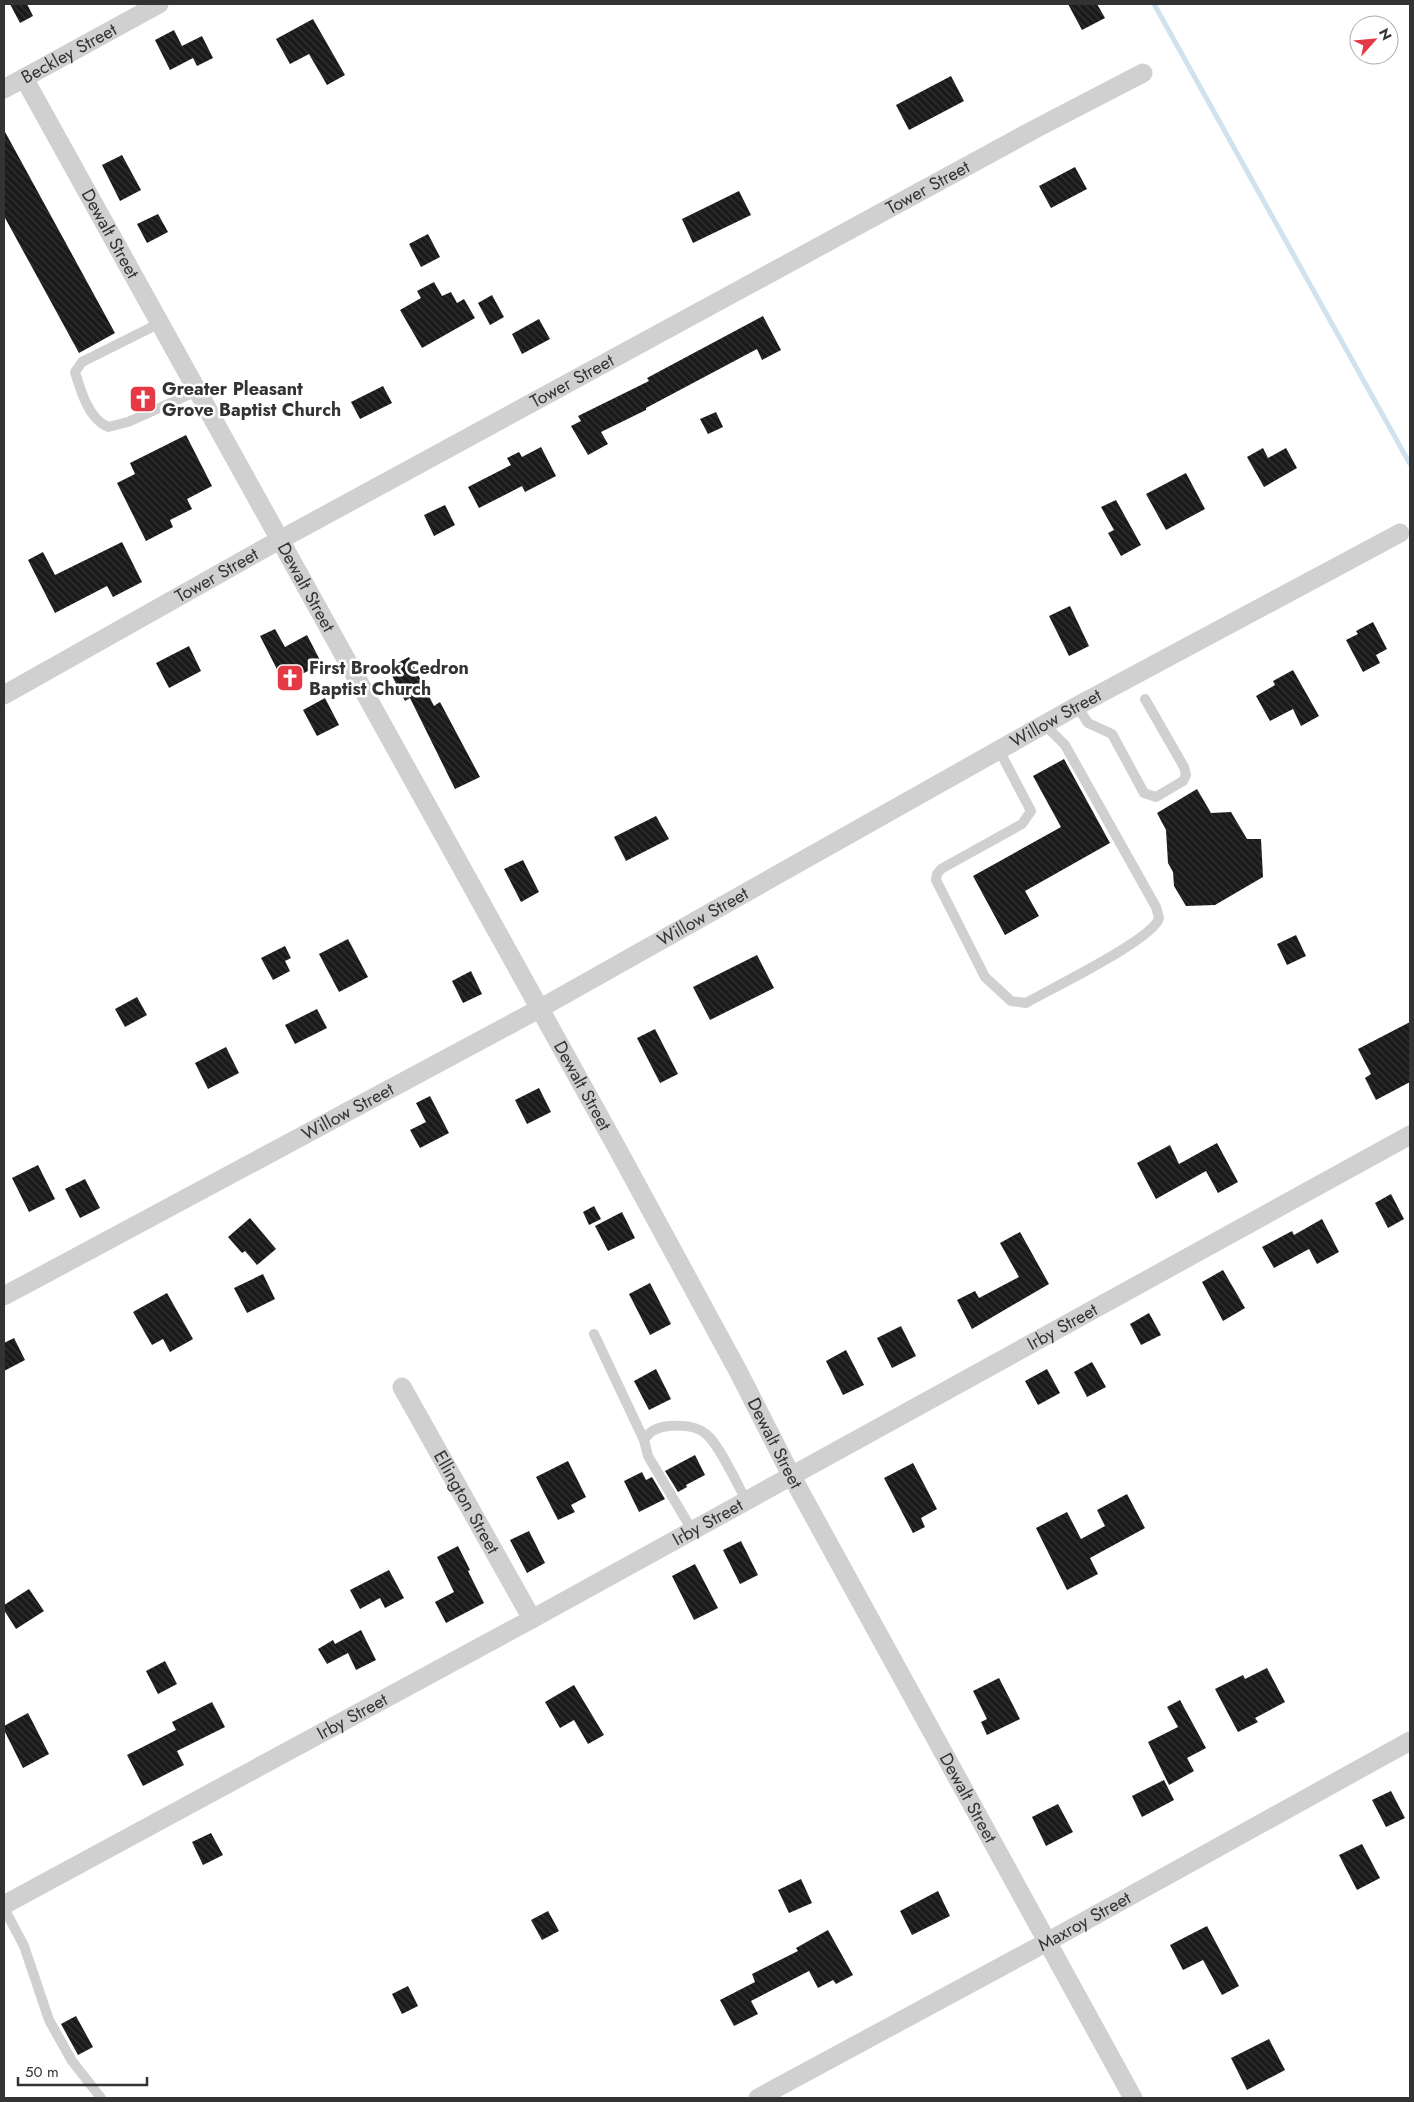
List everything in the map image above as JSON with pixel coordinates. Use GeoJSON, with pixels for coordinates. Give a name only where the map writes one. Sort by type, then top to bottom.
{"type":"FeatureCollection","features":[{"type":"Feature","properties":{"kind":"street","name":"Beckley Street"},"geometry":{"type":"LineString","coordinates":[[4,89],[159,4]]}},
{"type":"Feature","properties":{"kind":"street","name":"Tower Street"},"geometry":{"type":"LineString","coordinates":[[4,694],[280,540],[1143,72]]}},
{"type":"Feature","properties":{"kind":"street","name":"Dewalt Street"},"geometry":{"type":"LineString","coordinates":[[24,78],[729,1354],[792,1475],[1133,2098]]}},
{"type":"Feature","properties":{"kind":"street","name":"Willow Street"},"geometry":{"type":"LineString","coordinates":[[4,1296],[539,1009],[1044,724],[1400,533]]}},
{"type":"Feature","properties":{"kind":"street","name":"Irby Street"},"geometry":{"type":"LineString","coordinates":[[4,1906],[532,1619],[1410,1134]]}},
{"type":"Feature","properties":{"kind":"street","name":"Ellington Street"},"geometry":{"type":"LineString","coordinates":[[402,1387],[532,1619]]}},
{"type":"Feature","properties":{"kind":"street","name":"Maxroy Street"},"geometry":{"type":"LineString","coordinates":[[758,2098],[1047,1942],[1410,1741]]}},
{"type":"Feature","properties":{"kind":"lane"},"geometry":{"type":"LineString","coordinates":[[160,323],[82,362],[75,372],[81,393],[99,423],[108,428],[128,422],[197,390]]}},
{"type":"Feature","properties":{"kind":"lane"},"geometry":{"type":"LineString","coordinates":[[1077,706],[1088,723],[1112,734],[1144,793],[1156,797],[1183,781],[1186,775],[1184,767],[1145,699]]}},
{"type":"Feature","properties":{"kind":"lane"},"geometry":{"type":"LineString","coordinates":[[999,750],[1031,811],[1022,824],[941,868],[936,880],[985,977],[1010,1001],[1026,1003],[1123,948],[1155,927],[1159,918],[1152,899],[1065,745],[1044,724]]}},
{"type":"Feature","properties":{"kind":"lane"},"geometry":{"type":"LineString","coordinates":[[594,1334],[644,1440],[648,1456],[692,1530]]}},
{"type":"Feature","properties":{"kind":"lane"},"geometry":{"type":"LineString","coordinates":[[644,1440],[647,1435],[665,1426],[691,1427],[706,1434],[714,1444],[746,1500]]}},
{"type":"Feature","properties":{"kind":"lane"},"geometry":{"type":"LineString","coordinates":[[4,1906],[24,1946],[49,2020],[72,2061],[101,2098]]}},
{"type":"Feature","properties":{"kind":"building"},"geometry":{"type":"Polygon","coordinates":[[[10,4],[27,4],[33,16],[20,23],[10,4]]]}},
{"type":"Feature","properties":{"kind":"building"},"geometry":{"type":"Polygon","coordinates":[[[1068,4],[1097,4],[1105,18],[1082,30],[1068,4]]]}},
{"type":"Feature","properties":{"kind":"building"},"geometry":{"type":"Polygon","coordinates":[[[313,19],[345,75],[327,85],[309,54],[290,64],[276,39],[313,19]]]}},
{"type":"Feature","properties":{"kind":"building"},"geometry":{"type":"Polygon","coordinates":[[[174,30],[182,46],[202,36],[213,58],[197,66],[193,58],[170,70],[155,40],[174,30]]]}},
{"type":"Feature","properties":{"kind":"building"},"geometry":{"type":"Polygon","coordinates":[[[951,76],[964,101],[909,130],[896,105],[951,76]]]}},
{"type":"Feature","properties":{"kind":"building"},"geometry":{"type":"Polygon","coordinates":[[[4,130],[115,333],[79,353],[4,216],[4,130]]]}},
{"type":"Feature","properties":{"kind":"building"},"geometry":{"type":"Polygon","coordinates":[[[122,155],[141,190],[120,201],[102,165],[122,155]]]}},
{"type":"Feature","properties":{"kind":"building"},"geometry":{"type":"Polygon","coordinates":[[[1075,167],[1087,189],[1051,208],[1039,186],[1075,167]]]}},
{"type":"Feature","properties":{"kind":"building"},"geometry":{"type":"Polygon","coordinates":[[[739,191],[751,215],[693,243],[682,219],[739,191]]]}},
{"type":"Feature","properties":{"kind":"building"},"geometry":{"type":"Polygon","coordinates":[[[158,214],[168,232],[147,243],[137,224],[158,214]]]}},
{"type":"Feature","properties":{"kind":"building"},"geometry":{"type":"Polygon","coordinates":[[[428,234],[440,257],[421,267],[409,244],[428,234]]]}},
{"type":"Feature","properties":{"kind":"building"},"geometry":{"type":"Polygon","coordinates":[[[434,282],[442,296],[451,292],[457,303],[464,299],[475,318],[422,348],[400,310],[421,298],[417,291],[434,282]]]}},
{"type":"Feature","properties":{"kind":"building"},"geometry":{"type":"Polygon","coordinates":[[[492,295],[504,317],[490,325],[478,303],[492,295]]]}},
{"type":"Feature","properties":{"kind":"building"},"geometry":{"type":"Polygon","coordinates":[[[763,316],[781,350],[762,360],[757,349],[646,408],[646,410],[601,432],[608,444],[588,455],[571,426],[581,421],[578,416],[649,381],[647,378],[763,316]]]}},
{"type":"Feature","properties":{"kind":"building"},"geometry":{"type":"Polygon","coordinates":[[[539,319],[550,339],[522,354],[512,334],[539,319]]]}},
{"type":"Feature","properties":{"kind":"building"},"geometry":{"type":"Polygon","coordinates":[[[383,386],[392,403],[360,419],[351,402],[383,386]]]}},
{"type":"Feature","properties":{"kind":"building"},"geometry":{"type":"Polygon","coordinates":[[[716,412],[723,427],[708,434],[700,419],[716,412]]]}},
{"type":"Feature","properties":{"kind":"building"},"geometry":{"type":"Polygon","coordinates":[[[186,435],[212,486],[187,499],[192,509],[170,520],[173,527],[146,541],[117,483],[135,474],[130,463],[186,435]]]}},
{"type":"Feature","properties":{"kind":"building"},"geometry":{"type":"Polygon","coordinates":[[[541,447],[556,476],[525,492],[522,486],[479,508],[468,487],[511,465],[507,458],[519,452],[522,457],[541,447]]]}},
{"type":"Feature","properties":{"kind":"building"},"geometry":{"type":"Polygon","coordinates":[[[1263,448],[1268,458],[1286,448],[1297,468],[1264,487],[1247,457],[1263,448]]]}},
{"type":"Feature","properties":{"kind":"building"},"geometry":{"type":"Polygon","coordinates":[[[1186,473],[1205,509],[1166,530],[1146,494],[1186,473]]]}},
{"type":"Feature","properties":{"kind":"building"},"geometry":{"type":"Polygon","coordinates":[[[1116,500],[1141,545],[1121,556],[1108,533],[1114,530],[1101,507],[1116,500]]]}},
{"type":"Feature","properties":{"kind":"building"},"geometry":{"type":"Polygon","coordinates":[[[445,505],[455,525],[434,536],[424,515],[445,505]]]}},
{"type":"Feature","properties":{"kind":"building"},"geometry":{"type":"Polygon","coordinates":[[[122,542],[142,582],[113,597],[107,586],[55,613],[28,560],[43,552],[55,575],[122,542]]]}},
{"type":"Feature","properties":{"kind":"building"},"geometry":{"type":"Polygon","coordinates":[[[1070,606],[1089,646],[1069,656],[1049,616],[1070,606]]]}},
{"type":"Feature","properties":{"kind":"building"},"geometry":{"type":"Polygon","coordinates":[[[1373,622],[1387,649],[1376,655],[1380,663],[1363,672],[1346,640],[1358,634],[1356,631],[1373,622]]]}},
{"type":"Feature","properties":{"kind":"building"},"geometry":{"type":"Polygon","coordinates":[[[275,629],[285,647],[307,635],[322,664],[284,683],[260,636],[275,629]]]}},
{"type":"Feature","properties":{"kind":"building"},"geometry":{"type":"Polygon","coordinates":[[[189,646],[201,671],[169,688],[156,663],[189,646]]]}},
{"type":"Feature","properties":{"kind":"building"},"geometry":{"type":"Polygon","coordinates":[[[409,657],[434,706],[440,702],[480,777],[455,789],[410,698],[405,701],[388,668],[409,657]]]}},
{"type":"Feature","properties":{"kind":"building"},"geometry":{"type":"Polygon","coordinates":[[[1293,670],[1319,716],[1301,726],[1293,709],[1270,721],[1256,696],[1275,685],[1273,681],[1293,670]]]}},
{"type":"Feature","properties":{"kind":"building"},"geometry":{"type":"Polygon","coordinates":[[[325,698],[339,725],[317,736],[303,710],[325,698]]]}},
{"type":"Feature","properties":{"kind":"building"},"geometry":{"type":"Polygon","coordinates":[[[1064,759],[1110,843],[1025,891],[1039,916],[1005,935],[973,876],[1061,827],[1033,776],[1064,759]]]}},
{"type":"Feature","properties":{"kind":"building"},"geometry":{"type":"Polygon","coordinates":[[[1197,789],[1211,813],[1231,812],[1247,839],[1261,839],[1263,877],[1215,905],[1186,906],[1174,886],[1173,872],[1168,863],[1166,830],[1157,813],[1197,789]]]}},
{"type":"Feature","properties":{"kind":"building"},"geometry":{"type":"Polygon","coordinates":[[[656,816],[669,839],[626,861],[614,837],[656,816]]]}},
{"type":"Feature","properties":{"kind":"building"},"geometry":{"type":"Polygon","coordinates":[[[523,860],[539,892],[521,902],[504,869],[523,860]]]}},
{"type":"Feature","properties":{"kind":"building"},"geometry":{"type":"Polygon","coordinates":[[[1296,935],[1306,956],[1287,965],[1277,944],[1296,935]]]}},
{"type":"Feature","properties":{"kind":"building"},"geometry":{"type":"Polygon","coordinates":[[[348,939],[368,977],[339,992],[319,954],[348,939]]]}},
{"type":"Feature","properties":{"kind":"building"},"geometry":{"type":"Polygon","coordinates":[[[285,946],[291,958],[285,961],[290,971],[273,980],[261,958],[285,946]]]}},
{"type":"Feature","properties":{"kind":"building"},"geometry":{"type":"Polygon","coordinates":[[[757,955],[774,988],[710,1020],[693,987],[757,955]]]}},
{"type":"Feature","properties":{"kind":"building"},"geometry":{"type":"Polygon","coordinates":[[[471,971],[482,994],[463,1003],[452,981],[471,971]]]}},
{"type":"Feature","properties":{"kind":"building"},"geometry":{"type":"Polygon","coordinates":[[[137,997],[147,1015],[125,1027],[115,1009],[137,997]]]}},
{"type":"Feature","properties":{"kind":"building"},"geometry":{"type":"Polygon","coordinates":[[[317,1009],[327,1028],[295,1044],[285,1025],[317,1009]]]}},
{"type":"Feature","properties":{"kind":"building"},"geometry":{"type":"Polygon","coordinates":[[[1410,1022],[1410,1082],[1376,1100],[1365,1078],[1371,1074],[1358,1049],[1410,1022]]]}},
{"type":"Feature","properties":{"kind":"building"},"geometry":{"type":"Polygon","coordinates":[[[655,1029],[678,1074],[660,1083],[637,1038],[655,1029]]]}},
{"type":"Feature","properties":{"kind":"building"},"geometry":{"type":"Polygon","coordinates":[[[226,1047],[239,1073],[208,1089],[195,1063],[226,1047]]]}},
{"type":"Feature","properties":{"kind":"building"},"geometry":{"type":"Polygon","coordinates":[[[539,1088],[551,1112],[527,1124],[515,1100],[539,1088]]]}},
{"type":"Feature","properties":{"kind":"building"},"geometry":{"type":"Polygon","coordinates":[[[430,1096],[449,1133],[420,1148],[410,1130],[426,1122],[416,1103],[430,1096]]]}},
{"type":"Feature","properties":{"kind":"building"},"geometry":{"type":"Polygon","coordinates":[[[1217,1143],[1238,1182],[1218,1193],[1206,1171],[1156,1199],[1137,1163],[1170,1145],[1179,1164],[1217,1143]]]}},
{"type":"Feature","properties":{"kind":"building"},"geometry":{"type":"Polygon","coordinates":[[[38,1165],[55,1199],[29,1212],[12,1178],[38,1165]]]}},
{"type":"Feature","properties":{"kind":"building"},"geometry":{"type":"Polygon","coordinates":[[[85,1179],[100,1208],[80,1218],[65,1189],[85,1179]]]}},
{"type":"Feature","properties":{"kind":"building"},"geometry":{"type":"Polygon","coordinates":[[[1391,1194],[1404,1219],[1388,1228],[1375,1203],[1391,1194]]]}},
{"type":"Feature","properties":{"kind":"building"},"geometry":{"type":"Polygon","coordinates":[[[594,1206],[601,1219],[589,1225],[583,1212],[594,1206]]]}},
{"type":"Feature","properties":{"kind":"building"},"geometry":{"type":"Polygon","coordinates":[[[622,1212],[635,1238],[608,1251],[595,1226],[622,1212]]]}},
{"type":"Feature","properties":{"kind":"building"},"geometry":{"type":"Polygon","coordinates":[[[250,1218],[276,1249],[257,1265],[245,1251],[242,1253],[228,1237],[250,1218]]]}},
{"type":"Feature","properties":{"kind":"building"},"geometry":{"type":"Polygon","coordinates":[[[1322,1219],[1339,1252],[1317,1264],[1309,1249],[1274,1268],[1262,1247],[1292,1231],[1294,1235],[1322,1219]]]}},
{"type":"Feature","properties":{"kind":"building"},"geometry":{"type":"Polygon","coordinates":[[[1020,1232],[1049,1284],[972,1329],[957,1300],[975,1291],[979,1298],[1019,1277],[1000,1243],[1020,1232]]]}},
{"type":"Feature","properties":{"kind":"building"},"geometry":{"type":"Polygon","coordinates":[[[1223,1270],[1245,1308],[1223,1321],[1202,1282],[1223,1270]]]}},
{"type":"Feature","properties":{"kind":"building"},"geometry":{"type":"Polygon","coordinates":[[[263,1274],[275,1299],[247,1313],[234,1288],[263,1274]]]}},
{"type":"Feature","properties":{"kind":"building"},"geometry":{"type":"Polygon","coordinates":[[[650,1283],[671,1324],[650,1335],[629,1294],[650,1283]]]}},
{"type":"Feature","properties":{"kind":"building"},"geometry":{"type":"Polygon","coordinates":[[[167,1293],[193,1339],[170,1352],[163,1339],[152,1345],[133,1312],[167,1293]]]}},
{"type":"Feature","properties":{"kind":"building"},"geometry":{"type":"Polygon","coordinates":[[[1149,1313],[1161,1335],[1141,1345],[1130,1324],[1149,1313]]]}},
{"type":"Feature","properties":{"kind":"building"},"geometry":{"type":"Polygon","coordinates":[[[901,1326],[916,1356],[892,1368],[877,1338],[901,1326]]]}},
{"type":"Feature","properties":{"kind":"building"},"geometry":{"type":"Polygon","coordinates":[[[14,1338],[25,1360],[4,1371],[4,1343],[14,1338]]]}},
{"type":"Feature","properties":{"kind":"building"},"geometry":{"type":"Polygon","coordinates":[[[846,1350],[864,1385],[843,1395],[826,1361],[846,1350]]]}},
{"type":"Feature","properties":{"kind":"building"},"geometry":{"type":"Polygon","coordinates":[[[1092,1362],[1106,1387],[1087,1397],[1074,1372],[1092,1362]]]}},
{"type":"Feature","properties":{"kind":"building"},"geometry":{"type":"Polygon","coordinates":[[[656,1369],[671,1399],[649,1410],[634,1381],[656,1369]]]}},
{"type":"Feature","properties":{"kind":"building"},"geometry":{"type":"Polygon","coordinates":[[[1047,1369],[1060,1393],[1038,1405],[1025,1381],[1047,1369]]]}},
{"type":"Feature","properties":{"kind":"building"},"geometry":{"type":"Polygon","coordinates":[[[695,1455],[705,1475],[686,1485],[687,1487],[678,1492],[665,1471],[695,1455]]]}},
{"type":"Feature","properties":{"kind":"building"},"geometry":{"type":"Polygon","coordinates":[[[568,1461],[586,1497],[571,1505],[575,1512],[558,1520],[536,1477],[568,1461]]]}},
{"type":"Feature","properties":{"kind":"building"},"geometry":{"type":"Polygon","coordinates":[[[913,1463],[937,1509],[921,1518],[925,1527],[913,1533],[884,1478],[913,1463]]]}},
{"type":"Feature","properties":{"kind":"building"},"geometry":{"type":"Polygon","coordinates":[[[642,1472],[646,1480],[652,1477],[665,1499],[639,1512],[624,1481],[642,1472]]]}},
{"type":"Feature","properties":{"kind":"building"},"geometry":{"type":"Polygon","coordinates":[[[1127,1494],[1145,1528],[1090,1558],[1098,1574],[1067,1590],[1036,1528],[1067,1512],[1081,1539],[1105,1526],[1097,1510],[1127,1494]]]}},
{"type":"Feature","properties":{"kind":"building"},"geometry":{"type":"Polygon","coordinates":[[[529,1531],[545,1563],[527,1573],[510,1540],[529,1531]]]}},
{"type":"Feature","properties":{"kind":"building"},"geometry":{"type":"Polygon","coordinates":[[[741,1541],[758,1575],[740,1584],[723,1550],[741,1541]]]}},
{"type":"Feature","properties":{"kind":"building"},"geometry":{"type":"Polygon","coordinates":[[[458,1546],[484,1603],[446,1623],[435,1602],[454,1592],[437,1557],[458,1546]]]}},
{"type":"Feature","properties":{"kind":"building"},"geometry":{"type":"Polygon","coordinates":[[[695,1564],[718,1608],[694,1620],[672,1576],[695,1564]]]}},
{"type":"Feature","properties":{"kind":"building"},"geometry":{"type":"Polygon","coordinates":[[[389,1570],[404,1598],[385,1608],[380,1598],[360,1609],[350,1590],[389,1570]]]}},
{"type":"Feature","properties":{"kind":"building"},"geometry":{"type":"Polygon","coordinates":[[[29,1589],[44,1611],[16,1629],[4,1610],[4,1605],[29,1589]]]}},
{"type":"Feature","properties":{"kind":"building"},"geometry":{"type":"Polygon","coordinates":[[[361,1630],[376,1660],[356,1670],[348,1653],[327,1664],[318,1649],[333,1640],[335,1644],[361,1630]]]}},
{"type":"Feature","properties":{"kind":"building"},"geometry":{"type":"Polygon","coordinates":[[[165,1661],[177,1684],[158,1694],[146,1671],[165,1661]]]}},
{"type":"Feature","properties":{"kind":"building"},"geometry":{"type":"Polygon","coordinates":[[[1267,1668],[1285,1702],[1255,1718],[1258,1722],[1238,1732],[1215,1689],[1243,1675],[1245,1679],[1267,1668]]]}},
{"type":"Feature","properties":{"kind":"building"},"geometry":{"type":"Polygon","coordinates":[[[999,1678],[1020,1719],[987,1735],[981,1722],[987,1719],[973,1691],[999,1678]]]}},
{"type":"Feature","properties":{"kind":"building"},"geometry":{"type":"Polygon","coordinates":[[[574,1685],[604,1735],[588,1744],[574,1720],[560,1728],[545,1702],[574,1685]]]}},
{"type":"Feature","properties":{"kind":"building"},"geometry":{"type":"Polygon","coordinates":[[[1180,1700],[1206,1748],[1187,1758],[1194,1771],[1169,1785],[1148,1742],[1178,1727],[1167,1707],[1180,1700]]]}},
{"type":"Feature","properties":{"kind":"building"},"geometry":{"type":"Polygon","coordinates":[[[212,1702],[225,1727],[177,1751],[184,1765],[143,1786],[127,1755],[176,1730],[172,1722],[212,1702]]]}},
{"type":"Feature","properties":{"kind":"building"},"geometry":{"type":"Polygon","coordinates":[[[28,1713],[49,1754],[23,1768],[4,1730],[4,1726],[28,1713]]]}},
{"type":"Feature","properties":{"kind":"building"},"geometry":{"type":"Polygon","coordinates":[[[1164,1780],[1174,1800],[1142,1817],[1132,1796],[1164,1780]]]}},
{"type":"Feature","properties":{"kind":"building"},"geometry":{"type":"Polygon","coordinates":[[[1391,1791],[1405,1818],[1386,1827],[1372,1800],[1391,1791]]]}},
{"type":"Feature","properties":{"kind":"building"},"geometry":{"type":"Polygon","coordinates":[[[1058,1804],[1073,1832],[1046,1846],[1032,1817],[1058,1804]]]}},
{"type":"Feature","properties":{"kind":"building"},"geometry":{"type":"Polygon","coordinates":[[[211,1833],[223,1855],[203,1865],[192,1842],[211,1833]]]}},
{"type":"Feature","properties":{"kind":"building"},"geometry":{"type":"Polygon","coordinates":[[[1362,1844],[1380,1878],[1357,1890],[1339,1855],[1362,1844]]]}},
{"type":"Feature","properties":{"kind":"building"},"geometry":{"type":"Polygon","coordinates":[[[801,1879],[812,1903],[789,1913],[778,1890],[801,1879]]]}},
{"type":"Feature","properties":{"kind":"building"},"geometry":{"type":"Polygon","coordinates":[[[938,1891],[950,1916],[912,1935],[900,1911],[938,1891]]]}},
{"type":"Feature","properties":{"kind":"building"},"geometry":{"type":"Polygon","coordinates":[[[548,1911],[559,1931],[542,1940],[531,1920],[548,1911]]]}},
{"type":"Feature","properties":{"kind":"building"},"geometry":{"type":"Polygon","coordinates":[[[1207,1926],[1239,1986],[1222,1995],[1203,1960],[1183,1970],[1170,1945],[1207,1926]]]}},
{"type":"Feature","properties":{"kind":"building"},"geometry":{"type":"Polygon","coordinates":[[[828,1930],[853,1975],[836,1984],[833,1980],[818,1988],[809,1971],[751,2001],[758,2014],[734,2026],[720,2000],[755,1982],[752,1974],[798,1951],[796,1948],[828,1930]]]}},
{"type":"Feature","properties":{"kind":"building"},"geometry":{"type":"Polygon","coordinates":[[[408,1986],[418,2006],[402,2014],[392,1994],[408,1986]]]}},
{"type":"Feature","properties":{"kind":"building"},"geometry":{"type":"Polygon","coordinates":[[[76,2016],[93,2047],[78,2055],[61,2024],[76,2016]]]}},
{"type":"Feature","properties":{"kind":"building"},"geometry":{"type":"Polygon","coordinates":[[[1269,2039],[1285,2070],[1247,2090],[1231,2058],[1269,2039]]]}},
{"type":"Feature","properties":{"kind":"waterway"},"geometry":{"type":"LineString","coordinates":[[1154,4],[1410,464]]}},
{"type":"Feature","properties":{"kind":"place","name":"Greater Pleasant Grove Baptist Church"},"geometry":{"type":"Point","coordinates":[143,399]}},
{"type":"Feature","properties":{"kind":"place","name":"First Brook Cedron Baptist Church"},"geometry":{"type":"Point","coordinates":[290,678]}}]}
